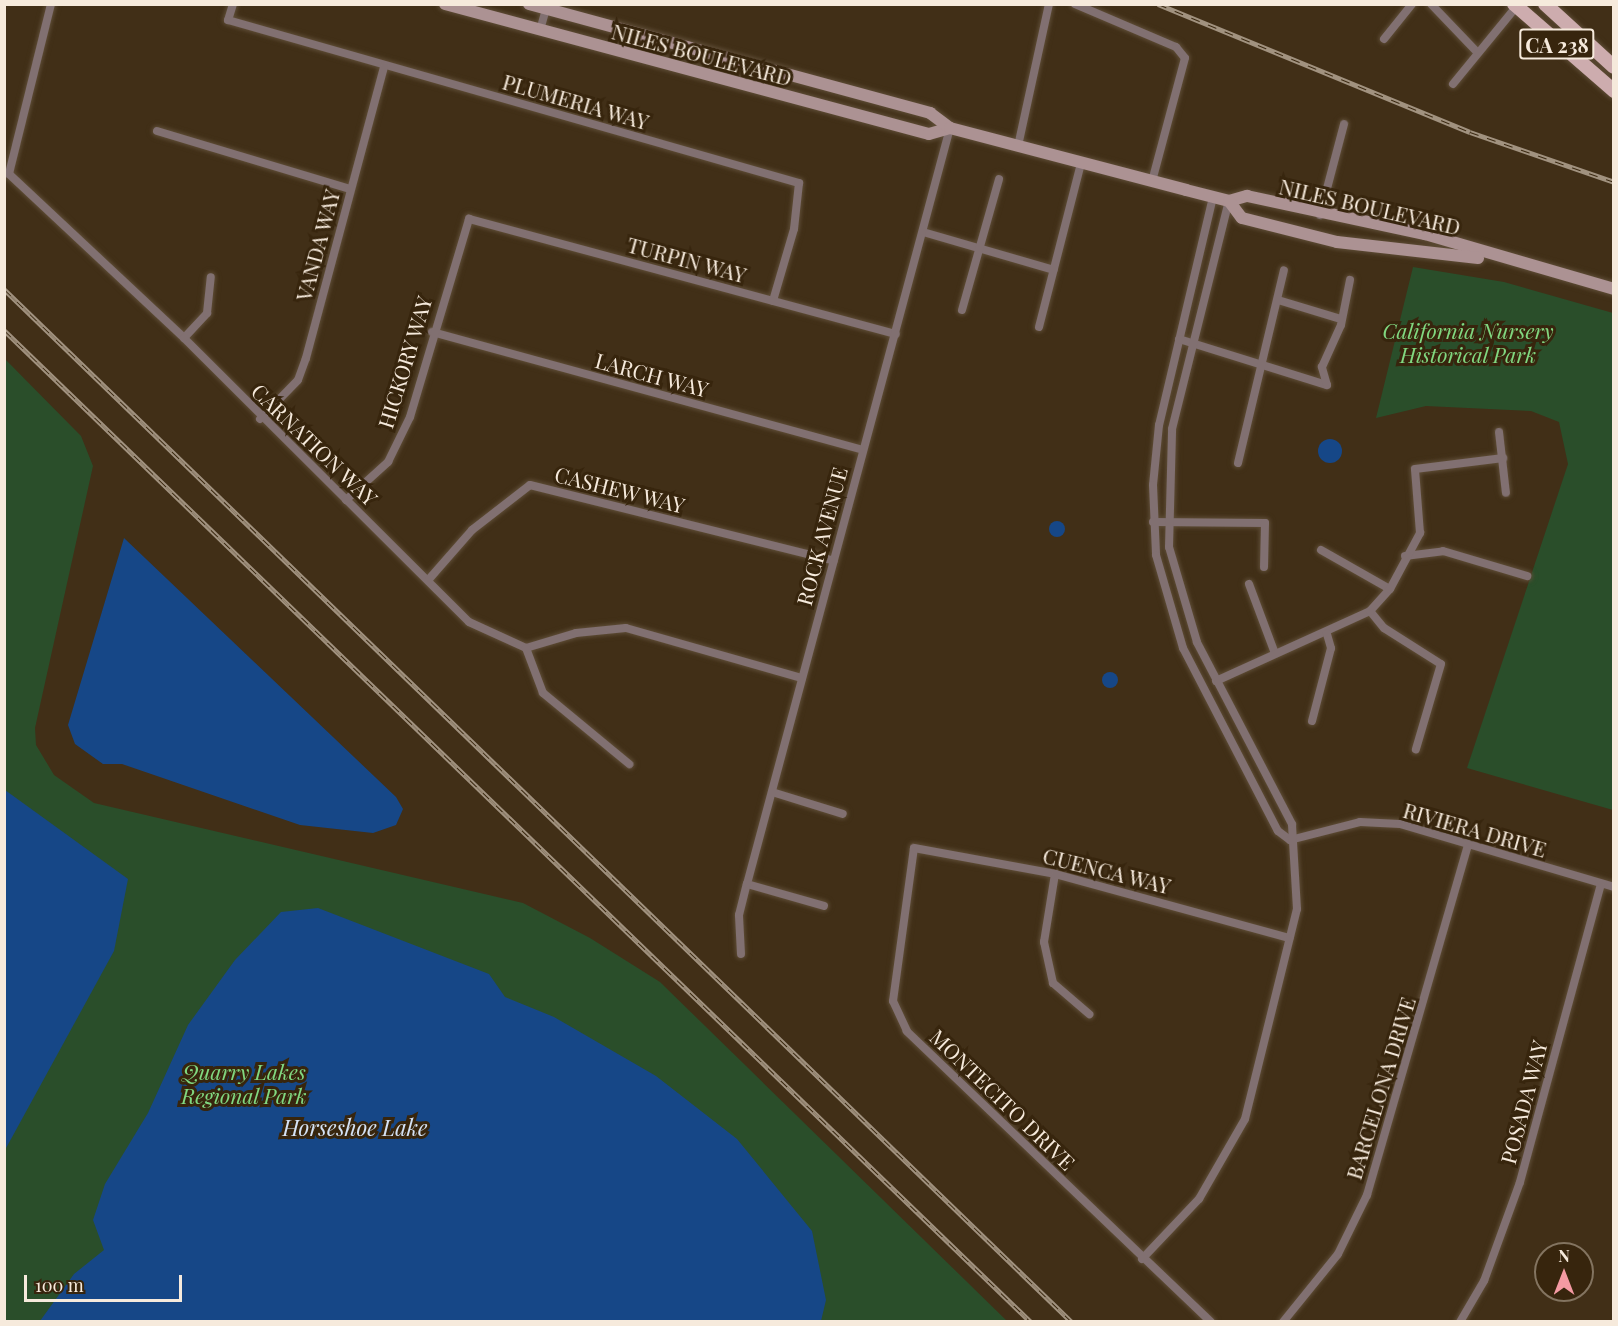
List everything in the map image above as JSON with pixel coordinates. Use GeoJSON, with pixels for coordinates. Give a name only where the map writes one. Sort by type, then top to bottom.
{"type":"FeatureCollection","features":[{"type":"Feature","properties":{"kind":"main road","name":"NILES BOULEVARD"},"geometry":{"type":"LineString","coordinates":[[445,4],[929,134],[950,128]]}},
{"type":"Feature","properties":{"kind":"main road","name":"NILES BOULEVARD"},"geometry":{"type":"LineString","coordinates":[[529,4],[547,7],[930,113],[950,128],[1081,163],[1229,201],[1247,196],[1320,215],[1425,234],[1503,261],[1614,289]]}},
{"type":"Feature","properties":{"kind":"main road","name":"CA 238"},"geometry":{"type":"LineString","coordinates":[[1545,4],[1614,67]]}},
{"type":"Feature","properties":{"kind":"main road","name":"CA 238"},"geometry":{"type":"LineString","coordinates":[[1515,6],[1614,91]]}},
{"type":"Feature","properties":{"kind":"main road","name":"NILES BOULEVARD"},"geometry":{"type":"LineString","coordinates":[[1229,201],[1242,218],[1336,242],[1503,261]]}},
{"type":"Feature","properties":{"kind":"street","name":"CARNATION WAY"},"geometry":{"type":"LineString","coordinates":[[51,4],[9,174],[184,338],[260,419],[430,579],[469,622],[526,648]]}},
{"type":"Feature","properties":{"kind":"street","name":"PLUMERIA WAY"},"geometry":{"type":"LineString","coordinates":[[233,4],[228,20],[799,183],[794,229],[773,301]]}},
{"type":"Feature","properties":{"kind":"street"},"geometry":{"type":"LineString","coordinates":[[1018,146],[1049,4]]}},
{"type":"Feature","properties":{"kind":"street"},"geometry":{"type":"LineString","coordinates":[[1075,4],[1176,46],[1185,58],[1152,181]]}},
{"type":"Feature","properties":{"kind":"street"},"geometry":{"type":"LineString","coordinates":[[1384,39],[1412,4]]}},
{"type":"Feature","properties":{"kind":"street"},"geometry":{"type":"LineString","coordinates":[[1431,4],[1476,51]]}},
{"type":"Feature","properties":{"kind":"street"},"geometry":{"type":"LineString","coordinates":[[1453,84],[1476,51],[1515,6]]}},
{"type":"Feature","properties":{"kind":"street"},"geometry":{"type":"LineString","coordinates":[[540,30],[547,7]]}},
{"type":"Feature","properties":{"kind":"street","name":"VANDA WAY"},"geometry":{"type":"LineString","coordinates":[[260,419],[298,380],[306,358],[384,66]]}},
{"type":"Feature","properties":{"kind":"street"},"geometry":{"type":"LineString","coordinates":[[1320,215],[1344,124]]}},
{"type":"Feature","properties":{"kind":"street","name":"ROCK AVENUE"},"geometry":{"type":"LineString","coordinates":[[741,954],[739,915],[950,128]]}},
{"type":"Feature","properties":{"kind":"street"},"geometry":{"type":"LineString","coordinates":[[157,131],[350,189]]}},
{"type":"Feature","properties":{"kind":"street"},"geometry":{"type":"LineString","coordinates":[[1039,327],[1081,163]]}},
{"type":"Feature","properties":{"kind":"street"},"geometry":{"type":"LineString","coordinates":[[962,310],[999,179]]}},
{"type":"Feature","properties":{"kind":"street"},"geometry":{"type":"LineString","coordinates":[[1213,197],[1159,425],[1153,522],[1160,576],[1183,648],[1278,831],[1290,840]]}},
{"type":"Feature","properties":{"kind":"street"},"geometry":{"type":"LineString","coordinates":[[1142,1259],[1199,1199],[1245,1119],[1289,938],[1299,887],[1290,840],[1292,824],[1216,681],[1181,598],[1167,522],[1168,452],[1229,201]]}},
{"type":"Feature","properties":{"kind":"street","name":"TURPIN WAY"},"geometry":{"type":"LineString","coordinates":[[469,219],[896,334]]}},
{"type":"Feature","properties":{"kind":"street","name":"HICKORY WAY"},"geometry":{"type":"LineString","coordinates":[[346,500],[388,462],[410,417],[432,332],[469,219]]}},
{"type":"Feature","properties":{"kind":"street"},"geometry":{"type":"LineString","coordinates":[[923,232],[1054,270]]}},
{"type":"Feature","properties":{"kind":"street"},"geometry":{"type":"LineString","coordinates":[[1238,463],[1284,270]]}},
{"type":"Feature","properties":{"kind":"street"},"geometry":{"type":"LineString","coordinates":[[184,338],[207,312],[212,277]]}},
{"type":"Feature","properties":{"kind":"street"},"geometry":{"type":"LineString","coordinates":[[1179,339],[1263,362],[1327,385],[1322,367],[1341,319],[1350,280]]}},
{"type":"Feature","properties":{"kind":"street"},"geometry":{"type":"LineString","coordinates":[[1278,300],[1341,319]]}},
{"type":"Feature","properties":{"kind":"street","name":"LARCH WAY"},"geometry":{"type":"LineString","coordinates":[[432,332],[862,450]]}},
{"type":"Feature","properties":{"kind":"street"},"geometry":{"type":"LineString","coordinates":[[1499,432],[1506,493]]}},
{"type":"Feature","properties":{"kind":"street"},"geometry":{"type":"LineString","coordinates":[[1216,681],[1274,651],[1327,634],[1370,611],[1390,589],[1405,556],[1420,533],[1415,469],[1503,458]]}},
{"type":"Feature","properties":{"kind":"street","name":"CASHEW WAY"},"geometry":{"type":"LineString","coordinates":[[430,579],[472,530],[530,485],[834,561]]}},
{"type":"Feature","properties":{"kind":"street"},"geometry":{"type":"LineString","coordinates":[[1153,522],[1265,522],[1264,567]]}},
{"type":"Feature","properties":{"kind":"street"},"geometry":{"type":"LineString","coordinates":[[1322,550],[1390,589]]}},
{"type":"Feature","properties":{"kind":"street"},"geometry":{"type":"LineString","coordinates":[[1405,556],[1443,551],[1527,576]]}},
{"type":"Feature","properties":{"kind":"street"},"geometry":{"type":"LineString","coordinates":[[1249,584],[1274,651]]}},
{"type":"Feature","properties":{"kind":"street"},"geometry":{"type":"LineString","coordinates":[[1370,611],[1384,628],[1441,664],[1416,749]]}},
{"type":"Feature","properties":{"kind":"street"},"geometry":{"type":"LineString","coordinates":[[629,764],[543,693],[526,648],[576,633],[626,628],[802,678]]}},
{"type":"Feature","properties":{"kind":"street"},"geometry":{"type":"LineString","coordinates":[[1312,721],[1331,648],[1327,634]]}},
{"type":"Feature","properties":{"kind":"street"},"geometry":{"type":"LineString","coordinates":[[772,792],[843,814]]}},
{"type":"Feature","properties":{"kind":"street","name":"RIVIERA DRIVE"},"geometry":{"type":"LineString","coordinates":[[1290,840],[1360,822],[1400,824],[1614,887]]}},
{"type":"Feature","properties":{"kind":"street","name":"BARCELONA DRIVE"},"geometry":{"type":"LineString","coordinates":[[1283,1322],[1338,1254],[1367,1195],[1468,844]]}},
{"type":"Feature","properties":{"kind":"street","name":"CUENCA WAY"},"geometry":{"type":"LineString","coordinates":[[914,848],[1055,874],[1289,938]]}},
{"type":"Feature","properties":{"kind":"street","name":"MONTECITO DRIVE"},"geometry":{"type":"LineString","coordinates":[[914,848],[893,1001],[907,1031],[1142,1259],[1211,1322]]}},
{"type":"Feature","properties":{"kind":"street"},"geometry":{"type":"LineString","coordinates":[[1055,874],[1044,942],[1053,983],[1089,1014]]}},
{"type":"Feature","properties":{"kind":"street"},"geometry":{"type":"LineString","coordinates":[[747,884],[824,906]]}},
{"type":"Feature","properties":{"kind":"street","name":"POSADA WAY"},"geometry":{"type":"LineString","coordinates":[[1460,1322],[1484,1281],[1520,1182],[1601,884]]}},
{"type":"Feature","properties":{"kind":"green space","name":"California Nursery Historical Park"},"geometry":{"type":"Polygon","coordinates":[[[1413,267],[1504,282],[1613,313],[1613,810],[1467,768],[1568,464],[1559,422],[1531,411],[1426,406],[1376,418],[1413,267]]]}},
{"type":"Feature","properties":{"kind":"green space","name":"Quarry Lakes Regional Park"},"geometry":{"type":"Polygon","coordinates":[[[4,358],[81,436],[93,466],[35,728],[36,745],[54,775],[94,803],[523,903],[590,938],[660,982],[1007,1321],[5,1321],[4,358]]]}},
{"type":"Feature","properties":{"kind":"water"},"geometry":{"type":"Polygon","coordinates":[[[1330,439],[1339,442],[1342,451],[1339,460],[1330,463],[1321,460],[1318,451],[1321,442],[1330,439]]]}},
{"type":"Feature","properties":{"kind":"water"},"geometry":{"type":"Polygon","coordinates":[[[1057,521],[1063,523],[1065,529],[1063,535],[1057,537],[1051,535],[1049,529],[1051,523],[1057,521]]]}},
{"type":"Feature","properties":{"kind":"water"},"geometry":{"type":"Polygon","coordinates":[[[124,538],[396,797],[403,809],[396,825],[373,833],[300,825],[122,764],[103,764],[75,744],[68,725],[124,538]]]}},
{"type":"Feature","properties":{"kind":"water"},"geometry":{"type":"Polygon","coordinates":[[[1110,672],[1116,674],[1118,680],[1116,686],[1110,688],[1104,686],[1102,680],[1104,674],[1110,672]]]}},
{"type":"Feature","properties":{"kind":"water"},"geometry":{"type":"Polygon","coordinates":[[[5,790],[128,879],[114,951],[5,1150],[5,790]]]}},
{"type":"Feature","properties":{"kind":"water","name":"Horseshoe Lake"},"geometry":{"type":"Polygon","coordinates":[[[318,908],[489,974],[505,997],[554,1017],[656,1076],[737,1139],[812,1231],[826,1300],[821,1321],[40,1321],[74,1274],[104,1250],[93,1220],[105,1184],[148,1113],[188,1025],[235,960],[281,912],[318,908]]]}},
{"type":"Feature","properties":{"kind":"railway"},"geometry":{"type":"LineString","coordinates":[[1158,4],[1470,132],[1614,182]]}},
{"type":"Feature","properties":{"kind":"railway"},"geometry":{"type":"LineString","coordinates":[[4,289],[1072,1322]]}},
{"type":"Feature","properties":{"kind":"railway"},"geometry":{"type":"LineString","coordinates":[[4,330],[1031,1322]]}}]}
